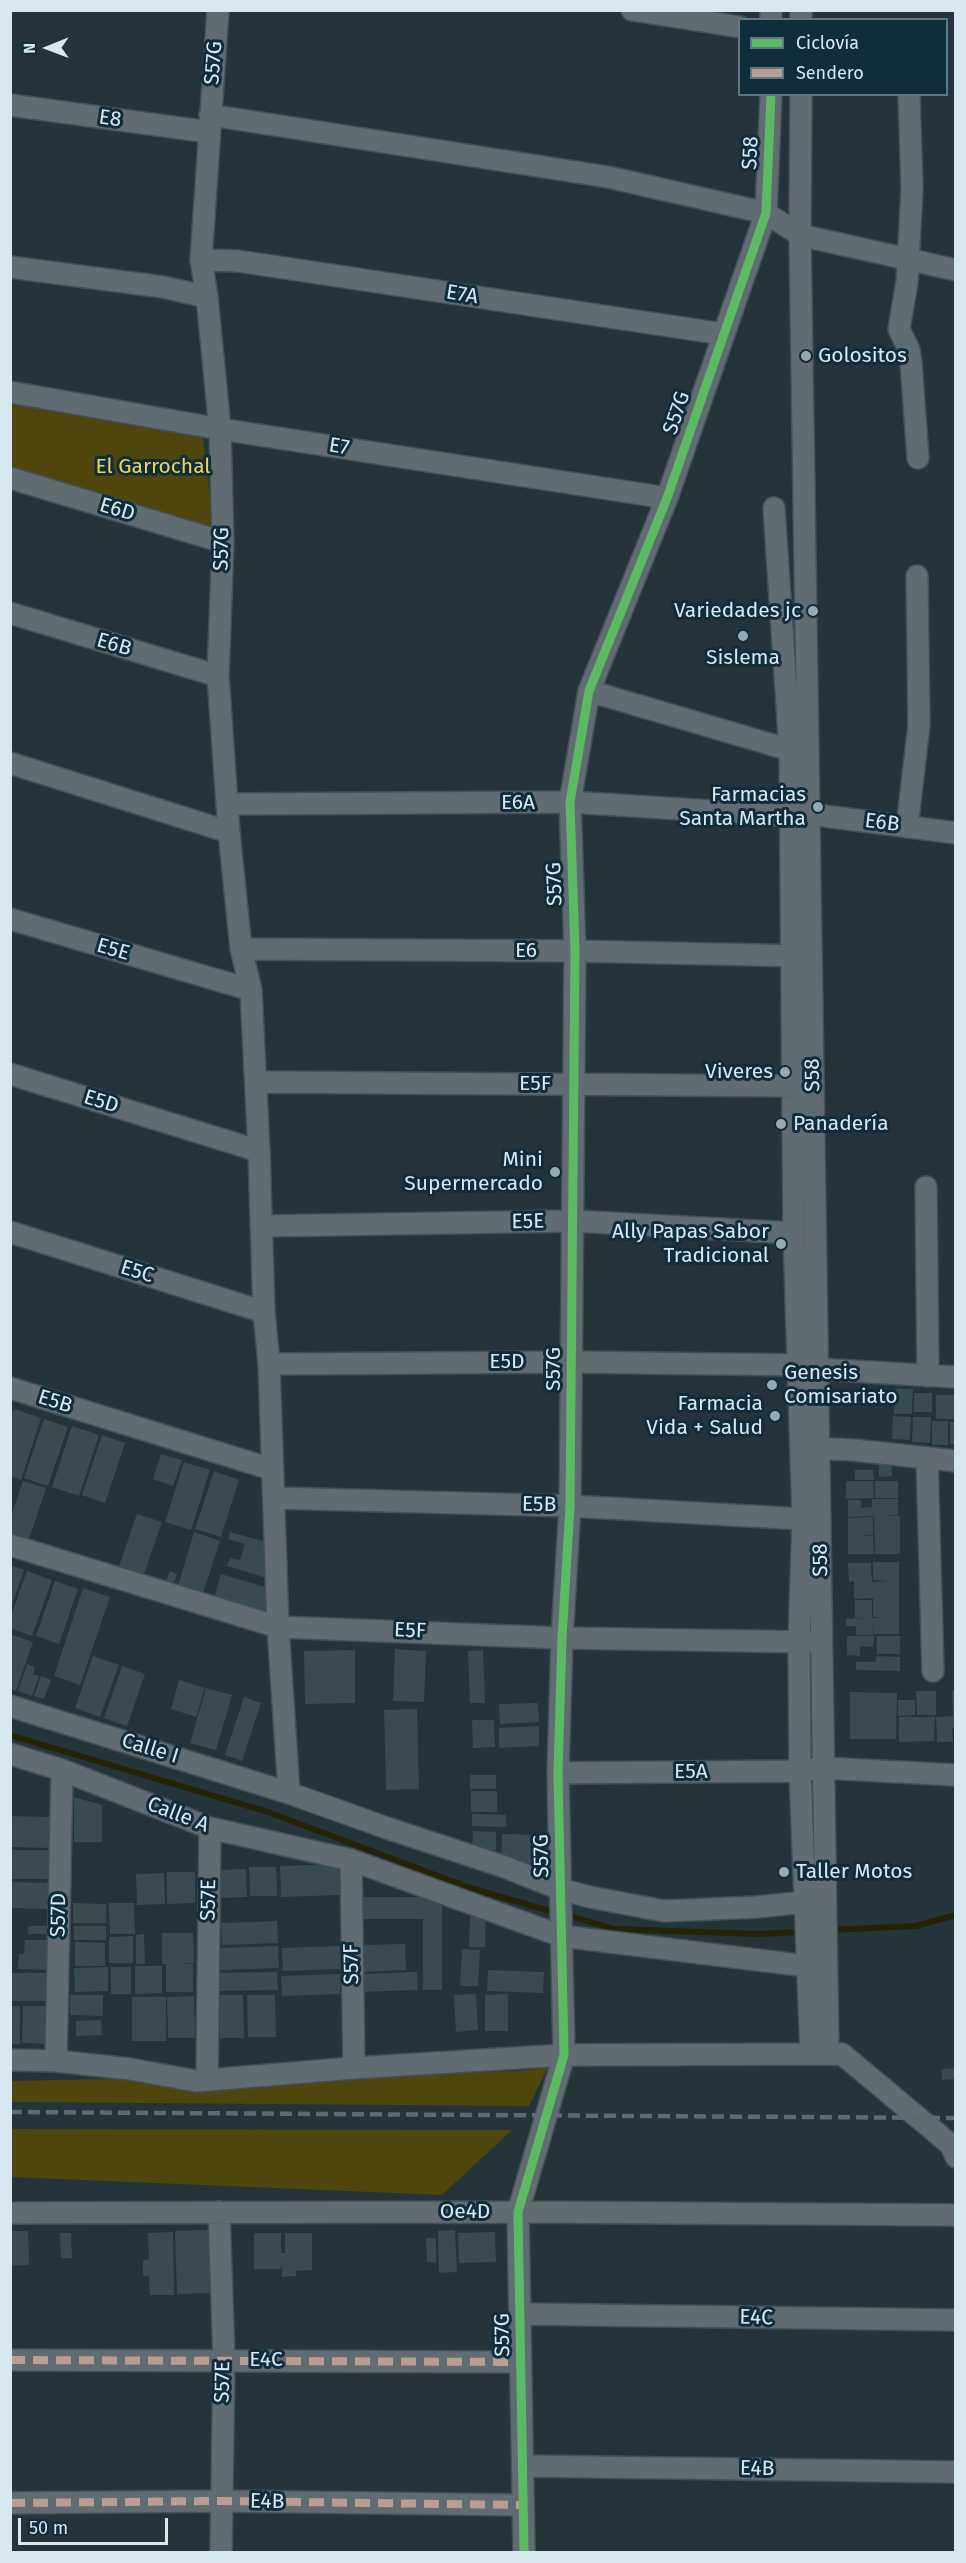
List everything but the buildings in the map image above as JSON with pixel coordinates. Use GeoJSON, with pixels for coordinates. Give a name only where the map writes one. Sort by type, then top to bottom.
{"type":"FeatureCollection","features":[{"type":"Feature","properties":{"kind":"street","name":"S57G"},"geometry":{"type":"LineString","coordinates":[[218,10],[201,260],[207,297],[220,429],[223,543],[218,676],[229,832],[242,949],[250,990],[256,1083],[264,1312],[269,1364],[275,1498],[278,1627],[289,1793]]}},
{"type":"Feature","properties":{"kind":"street"},"geometry":{"type":"LineString","coordinates":[[632,10],[738,27]]}},
{"type":"Feature","properties":{"kind":"street","name":"S58"},"geometry":{"type":"LineString","coordinates":[[766,213],[771,96]]}},
{"type":"Feature","properties":{"kind":"street","name":"S58"},"geometry":{"type":"LineString","coordinates":[[801,96],[799,751],[809,1448],[822,1641],[824,1768],[820,2054]]}},
{"type":"Feature","properties":{"kind":"street"},"geometry":{"type":"LineString","coordinates":[[909,96],[912,189],[908,261],[899,329],[909,350],[911,362],[918,458]]}},
{"type":"Feature","properties":{"kind":"street","name":"E8"},"geometry":{"type":"LineString","coordinates":[[10,105],[209,124],[598,176],[766,213]]}},
{"type":"Feature","properties":{"kind":"street","name":"S57G"},"geometry":{"type":"LineString","coordinates":[[524,2553],[518,2212],[564,2055],[558,1773],[562,1638],[570,1506],[572,1362],[575,951],[570,802],[589,691],[667,498],[766,213]]}},
{"type":"Feature","properties":{"kind":"street"},"geometry":{"type":"LineString","coordinates":[[766,213],[800,235],[956,270]]}},
{"type":"Feature","properties":{"kind":"street","name":"E7A"},"geometry":{"type":"LineString","coordinates":[[201,260],[238,261],[723,334]]}},
{"type":"Feature","properties":{"kind":"street"},"geometry":{"type":"LineString","coordinates":[[10,267],[163,287],[207,297]]}},
{"type":"Feature","properties":{"kind":"street","name":"E7"},"geometry":{"type":"LineString","coordinates":[[10,392],[220,429],[667,498]]}},
{"type":"Feature","properties":{"kind":"street","name":"E6D"},"geometry":{"type":"LineString","coordinates":[[10,478],[223,543]]}},
{"type":"Feature","properties":{"kind":"street","name":"S58"},"geometry":{"type":"LineString","coordinates":[[774,508],[799,751]]}},
{"type":"Feature","properties":{"kind":"street"},"geometry":{"type":"LineString","coordinates":[[907,827],[919,725],[917,576]]}},
{"type":"Feature","properties":{"kind":"street","name":"E6B"},"geometry":{"type":"LineString","coordinates":[[10,614],[218,676]]}},
{"type":"Feature","properties":{"kind":"street"},"geometry":{"type":"LineString","coordinates":[[589,691],[799,751]]}},
{"type":"Feature","properties":{"kind":"street"},"geometry":{"type":"LineString","coordinates":[[10,763],[229,832]]}},
{"type":"Feature","properties":{"kind":"street","name":"E6A"},"geometry":{"type":"LineString","coordinates":[[228,804],[570,802],[800,815]]}},
{"type":"Feature","properties":{"kind":"street","name":"E6B"},"geometry":{"type":"LineString","coordinates":[[800,815],[956,833]]}},
{"type":"Feature","properties":{"kind":"street","name":"E5E"},"geometry":{"type":"LineString","coordinates":[[10,920],[250,990]]}},
{"type":"Feature","properties":{"kind":"street","name":"E6"},"geometry":{"type":"LineString","coordinates":[[242,949],[575,951],[802,957]]}},
{"type":"Feature","properties":{"kind":"street","name":"E5D"},"geometry":{"type":"LineString","coordinates":[[10,1074],[259,1151]]}},
{"type":"Feature","properties":{"kind":"street","name":"E5F"},"geometry":{"type":"LineString","coordinates":[[256,1083],[804,1086]]}},
{"type":"Feature","properties":{"kind":"street","name":"S58"},"geometry":{"type":"LineString","coordinates":[[804,1086],[794,1233],[807,1367]]}},
{"type":"Feature","properties":{"kind":"street"},"geometry":{"type":"LineString","coordinates":[[926,1187],[928,1376]]}},
{"type":"Feature","properties":{"kind":"street","name":"E5E"},"geometry":{"type":"LineString","coordinates":[[261,1226],[573,1221],[794,1233]]}},
{"type":"Feature","properties":{"kind":"street","name":"E5C"},"geometry":{"type":"LineString","coordinates":[[10,1232],[264,1312]]}},
{"type":"Feature","properties":{"kind":"street","name":"E5D"},"geometry":{"type":"LineString","coordinates":[[269,1364],[572,1362],[807,1367],[956,1377]]}},
{"type":"Feature","properties":{"kind":"street","name":"E5B"},"geometry":{"type":"LineString","coordinates":[[10,1388],[272,1469]]}},
{"type":"Feature","properties":{"kind":"street"},"geometry":{"type":"LineString","coordinates":[[809,1448],[956,1461]]}},
{"type":"Feature","properties":{"kind":"street","name":"S58"},"geometry":{"type":"LineString","coordinates":[[809,1448],[803,1519],[798,1643],[800,1771],[807,1966],[820,2054]]}},
{"type":"Feature","properties":{"kind":"street"},"geometry":{"type":"LineString","coordinates":[[927,1458],[933,1671]]}},
{"type":"Feature","properties":{"kind":"street","name":"E5B"},"geometry":{"type":"LineString","coordinates":[[275,1498],[570,1506],[803,1519]]}},
{"type":"Feature","properties":{"kind":"street","name":"E5F"},"geometry":{"type":"LineString","coordinates":[[10,1545],[278,1627],[562,1638],[798,1643],[822,1641]]}},
{"type":"Feature","properties":{"kind":"street","name":"Calle I"},"geometry":{"type":"LineString","coordinates":[[10,1706],[289,1793],[505,1867],[560,1889],[664,1911],[757,1907],[805,1902]]}},
{"type":"Feature","properties":{"kind":"street","name":"Calle A"},"geometry":{"type":"LineString","coordinates":[[10,1754],[62,1770],[210,1828],[351,1860],[561,1936],[807,1966]]}},
{"type":"Feature","properties":{"kind":"street","name":"E5A"},"geometry":{"type":"LineString","coordinates":[[558,1773],[800,1771],[824,1768],[956,1775]]}},
{"type":"Feature","properties":{"kind":"street","name":"S57D"},"geometry":{"type":"LineString","coordinates":[[56,2061],[62,1770]]}},
{"type":"Feature","properties":{"kind":"street","name":"S57E"},"geometry":{"type":"LineString","coordinates":[[207,2080],[210,1828]]}},
{"type":"Feature","properties":{"kind":"street","name":"S57F"},"geometry":{"type":"LineString","coordinates":[[351,1860],[354,2068]]}},
{"type":"Feature","properties":{"kind":"street"},"geometry":{"type":"LineString","coordinates":[[10,2060],[56,2061],[130,2069],[196,2081],[354,2068],[564,2055],[842,2054],[954,2150]]}},
{"type":"Feature","properties":{"kind":"street","name":"S57E"},"geometry":{"type":"LineString","coordinates":[[219,2212],[224,2360],[222,2553]]}},
{"type":"Feature","properties":{"kind":"street","name":"Oe4D"},"geometry":{"type":"LineString","coordinates":[[10,2214],[518,2212],[956,2215]]}},
{"type":"Feature","properties":{"kind":"street","name":"E4C"},"geometry":{"type":"LineString","coordinates":[[521,2314],[956,2320]]}},
{"type":"Feature","properties":{"kind":"street","name":"E4C"},"geometry":{"type":"LineString","coordinates":[[10,2360],[521,2362]]}},
{"type":"Feature","properties":{"kind":"street","name":"E4B"},"geometry":{"type":"LineString","coordinates":[[524,2466],[956,2472]]}},
{"type":"Feature","properties":{"kind":"street","name":"E4B"},"geometry":{"type":"LineString","coordinates":[[10,2503],[221,2502],[523,2505]]}},
{"type":"Feature","properties":{"kind":"green space","name":"El Garrochal"},"geometry":{"type":"Polygon","coordinates":[[[10,392],[201,421],[215,540],[11,478],[10,392]]]}},
{"type":"Feature","properties":{"kind":"green space"},"geometry":{"type":"Polygon","coordinates":[[[548,2067],[529,2106],[11,2102],[10,2081],[520,2071],[548,2067]]]}},
{"type":"Feature","properties":{"kind":"green space"},"geometry":{"type":"Polygon","coordinates":[[[11,2129],[512,2130],[442,2195],[11,2177],[11,2129]]]}},
{"type":"Feature","properties":{"kind":"waterway"},"geometry":{"type":"LineString","coordinates":[[10,1735],[265,1811],[470,1888],[553,1912]]}},
{"type":"Feature","properties":{"kind":"waterway"},"geometry":{"type":"LineString","coordinates":[[830,1930],[916,1926],[956,1915]]}},
{"type":"Feature","properties":{"kind":"waterway"},"geometry":{"type":"LineString","coordinates":[[571,1916],[614,1929],[758,1934],[804,1932]]}},
{"type":"Feature","properties":{"kind":"railway"},"geometry":{"type":"LineString","coordinates":[[10,2112],[956,2118]]}},
{"type":"Feature","properties":{"kind":"marked path"},"geometry":{"type":"LineString","coordinates":[[10,2360],[521,2362]]}},
{"type":"Feature","properties":{"kind":"marked path"},"geometry":{"type":"LineString","coordinates":[[10,2503],[221,2501],[523,2505]]}},
{"type":"Feature","properties":{"kind":"cycle path"},"geometry":{"type":"LineString","coordinates":[[524,2552],[518,2212],[564,2055],[558,1773],[562,1638],[570,1506],[575,951],[570,802],[589,691],[667,498],[766,213],[771,96]]}},
{"type":"Feature","properties":{"kind":"place","name":"Golositos"},"geometry":{"type":"Point","coordinates":[806,356]}},
{"type":"Feature","properties":{"kind":"place","name":"Variedades jc"},"geometry":{"type":"Point","coordinates":[813,611]}},
{"type":"Feature","properties":{"kind":"place","name":"Sislema"},"geometry":{"type":"Point","coordinates":[743,636]}},
{"type":"Feature","properties":{"kind":"place","name":"Farmacias Santa Martha"},"geometry":{"type":"Point","coordinates":[818,807]}},
{"type":"Feature","properties":{"kind":"place","name":"Viveres"},"geometry":{"type":"Point","coordinates":[785,1072]}},
{"type":"Feature","properties":{"kind":"place","name":"Panadería"},"geometry":{"type":"Point","coordinates":[781,1124]}},
{"type":"Feature","properties":{"kind":"place","name":"Mini Supermercado"},"geometry":{"type":"Point","coordinates":[555,1172]}},
{"type":"Feature","properties":{"kind":"place","name":"Ally Papas Sabor Tradicional"},"geometry":{"type":"Point","coordinates":[781,1244]}},
{"type":"Feature","properties":{"kind":"place","name":"Genesis Comisariato"},"geometry":{"type":"Point","coordinates":[772,1385]}},
{"type":"Feature","properties":{"kind":"place","name":"Farmacia Vida + Salud"},"geometry":{"type":"Point","coordinates":[775,1416]}},
{"type":"Feature","properties":{"kind":"place","name":"Taller Motos"},"geometry":{"type":"Point","coordinates":[784,1872]}}]}
